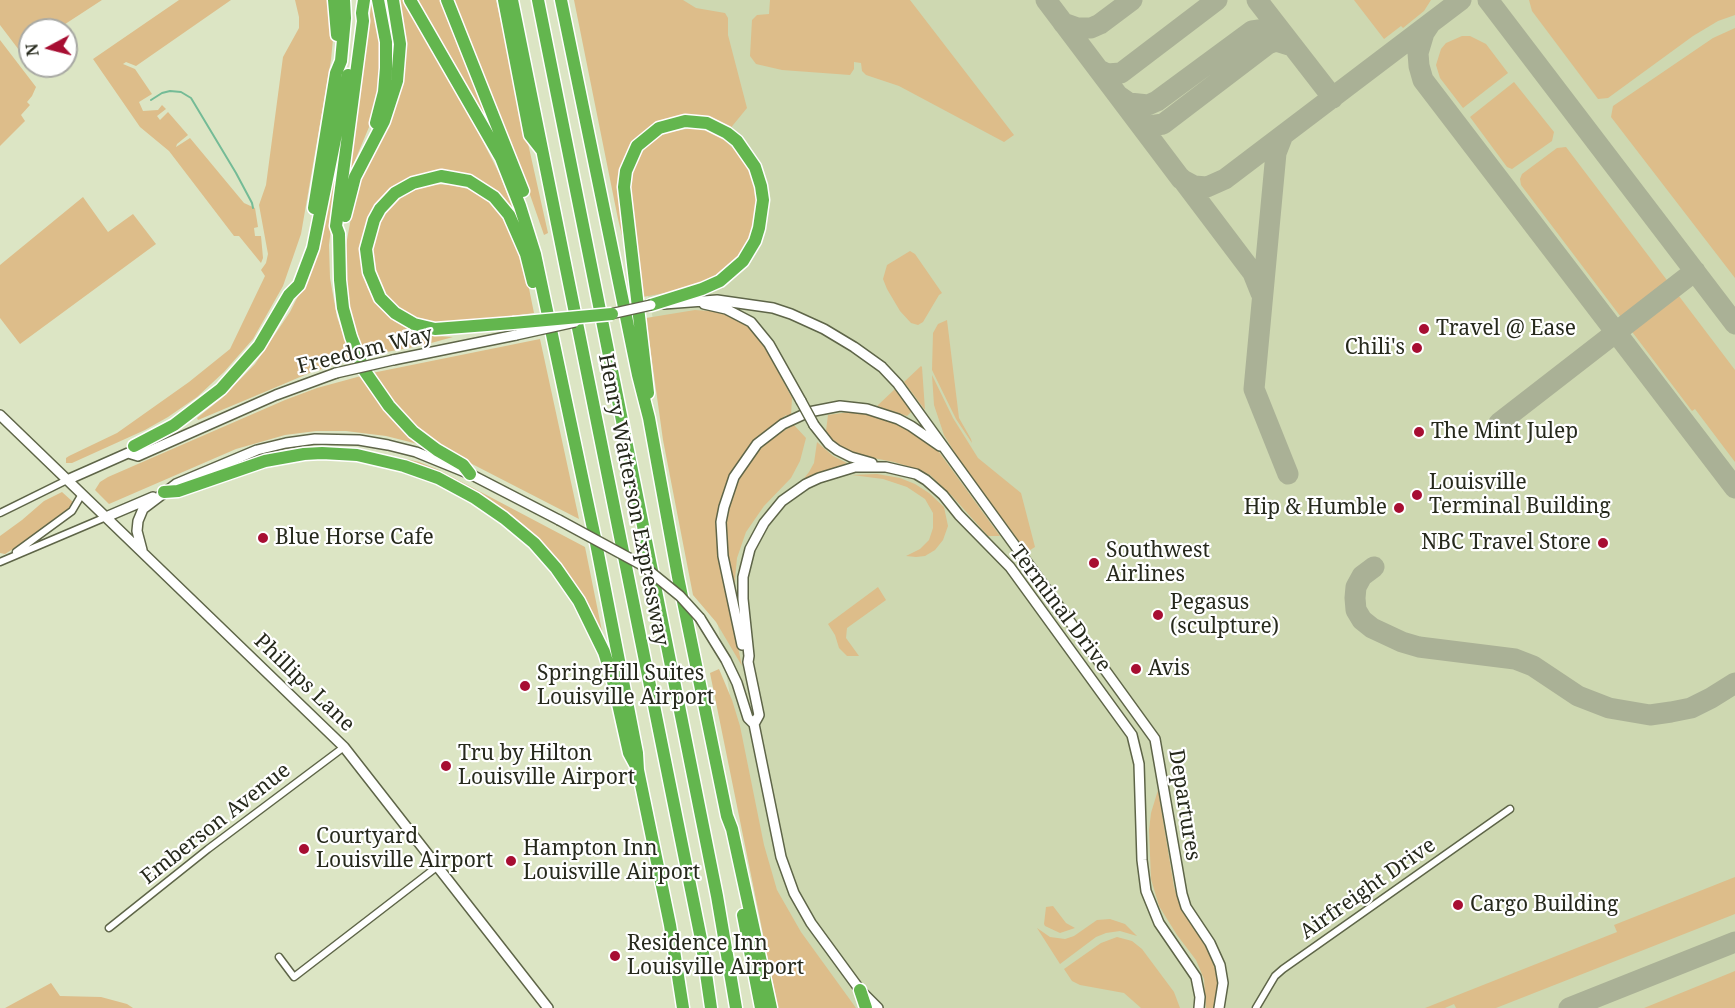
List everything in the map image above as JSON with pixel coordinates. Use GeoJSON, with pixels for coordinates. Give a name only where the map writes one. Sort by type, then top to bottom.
{"type":"FeatureCollection","features":[{"type":"Feature","properties":{"kind":"highway"},"geometry":{"type":"LineString","coordinates":[[290,295],[312,216],[336,73],[337,34],[334,0]]}},
{"type":"Feature","properties":{"kind":"highway"},"geometry":{"type":"LineString","coordinates":[[336,73],[343,46],[344,0]]}},
{"type":"Feature","properties":{"kind":"highway"},"geometry":{"type":"LineString","coordinates":[[339,234],[343,227],[355,177],[393,97],[400,64],[398,23],[393,0]]}},
{"type":"Feature","properties":{"kind":"highway"},"geometry":{"type":"LineString","coordinates":[[410,0],[501,158],[527,227],[595,538],[670,925],[683,1008]]}},
{"type":"Feature","properties":{"kind":"highway"},"geometry":{"type":"LineString","coordinates":[[447,0],[534,224],[542,290]]}},
{"type":"Feature","properties":{"kind":"highway"},"geometry":{"type":"LineString","coordinates":[[504,0],[530,135],[543,152]]}},
{"type":"Feature","properties":{"kind":"highway","name":"Henry Watterson Expressway"},"geometry":{"type":"LineString","coordinates":[[512,0],[699,927],[711,1008]]}},
{"type":"Feature","properties":{"kind":"highway","name":"Henry Watterson Expressway"},"geometry":{"type":"LineString","coordinates":[[538,0],[720,906],[736,1008]]}},
{"type":"Feature","properties":{"kind":"highway"},"geometry":{"type":"LineString","coordinates":[[561,0],[638,375],[649,418],[678,577],[727,816],[732,829],[771,1008]]}},
{"type":"Feature","properties":{"kind":"highway"},"geometry":{"type":"LineString","coordinates":[[567,0],[586,91],[584,104]]}},
{"type":"Feature","properties":{"kind":"highway"},"geometry":{"type":"LineString","coordinates":[[366,153],[384,92],[386,42],[380,4]]}},
{"type":"Feature","properties":{"kind":"highway"},"geometry":{"type":"LineString","coordinates":[[363,6],[363,21],[336,226],[339,234],[340,280],[344,308],[351,338],[364,370],[389,406],[413,432],[437,450],[463,465],[470,474]]}},
{"type":"Feature","properties":{"kind":"highway"},"geometry":{"type":"LineString","coordinates":[[131,450],[198,408],[226,384],[259,346],[290,295],[299,285],[313,248],[358,20],[363,6]]}},
{"type":"Feature","properties":{"kind":"highway"},"geometry":{"type":"LineString","coordinates":[[649,418],[647,373],[624,187],[626,171],[637,146],[659,128],[685,121],[707,123],[737,141],[755,167],[763,200],[759,228],[749,252],[728,274],[711,286],[651,305]]}},
{"type":"Feature","properties":{"kind":"highway"},"geometry":{"type":"LineString","coordinates":[[549,322],[539,305],[521,240],[509,215],[495,197],[470,182],[441,176],[413,183],[395,193],[380,209],[374,220],[366,249],[371,281],[380,298],[403,319],[423,327],[451,330],[513,322],[612,314]]}},
{"type":"Feature","properties":{"kind":"highway"},"geometry":{"type":"LineString","coordinates":[[164,492],[178,491],[265,460],[322,453],[357,455],[396,464],[438,478],[475,498],[534,543],[556,568],[579,601],[604,652],[612,677],[628,753],[639,770]]}},
{"type":"Feature","properties":{"kind":"highway"},"geometry":{"type":"LineString","coordinates":[[727,816],[725,830],[761,1008]]}},
{"type":"Feature","properties":{"kind":"highway"},"geometry":{"type":"LineString","coordinates":[[860,990],[866,1008]]}},
{"type":"Feature","properties":{"kind":"main road","name":"Departures"},"geometry":{"type":"LineString","coordinates":[[687,303],[717,300],[773,308],[802,318],[842,339],[870,358],[896,382],[927,422],[944,449],[1155,739],[1179,880],[1186,907],[1210,943],[1220,965],[1223,983],[1220,1008]]}},
{"type":"Feature","properties":{"kind":"main road","name":"Freedom Way"},"geometry":{"type":"LineString","coordinates":[[67,480],[131,450],[138,456],[276,395],[336,373],[516,336],[651,305],[687,303]]}},
{"type":"Feature","properties":{"kind":"main road"},"geometry":{"type":"LineString","coordinates":[[687,303],[726,309],[751,322],[769,344],[814,425],[829,444],[851,457],[886,466]]}},
{"type":"Feature","properties":{"kind":"main road"},"geometry":{"type":"LineString","coordinates":[[748,662],[723,556],[721,522],[734,477],[757,444],[772,431],[791,420],[811,412],[840,406],[867,409],[898,419],[944,449]]}},
{"type":"Feature","properties":{"kind":"main road","name":"Phillips Lane"},"geometry":{"type":"LineString","coordinates":[[0,415],[344,747],[548,1008]]}},
{"type":"Feature","properties":{"kind":"main road","name":"Terminal Drive"},"geometry":{"type":"LineString","coordinates":[[164,492],[176,484],[244,455],[286,443],[352,440],[388,445],[430,457],[470,474],[642,565],[680,596],[700,618],[726,660],[737,683],[748,718],[754,724],[780,857],[794,893],[811,923],[860,990],[878,1008]]}},
{"type":"Feature","properties":{"kind":"main road","name":"Terminal Drive"},"geometry":{"type":"LineString","coordinates":[[754,724],[759,715],[748,662],[742,599],[743,577],[750,549],[764,523],[793,492],[819,478],[855,467],[886,466],[916,474],[934,486],[1010,567],[1132,735],[1139,764],[1142,872],[1146,891],[1156,917],[1196,977],[1200,997],[1199,1008]]}},
{"type":"Feature","properties":{"kind":"main road"},"geometry":{"type":"LineString","coordinates":[[106,517],[164,492]]}},
{"type":"Feature","properties":{"kind":"main road"},"geometry":{"type":"LineString","coordinates":[[143,552],[137,531],[138,521],[143,509],[164,492]]}},
{"type":"Feature","properties":{"kind":"street"},"geometry":{"type":"LineString","coordinates":[[0,513],[67,480]]}},
{"type":"Feature","properties":{"kind":"street"},"geometry":{"type":"LineString","coordinates":[[9,558],[72,511],[82,494]]}},
{"type":"Feature","properties":{"kind":"street"},"geometry":{"type":"LineString","coordinates":[[0,562],[106,517]]}},
{"type":"Feature","properties":{"kind":"street","name":"Emberson Avenue"},"geometry":{"type":"LineString","coordinates":[[109,928],[208,849],[344,747]]}},
{"type":"Feature","properties":{"kind":"street","name":"Airfreight Drive"},"geometry":{"type":"LineString","coordinates":[[1256,1008],[1275,976],[1283,969],[1510,809]]}},
{"type":"Feature","properties":{"kind":"street"},"geometry":{"type":"LineString","coordinates":[[279,957],[294,977],[438,866]]}},
{"type":"Feature","properties":{"kind":"shaded area"},"geometry":{"type":"Polygon","coordinates":[[[0,0],[102,0],[74,18],[18,18],[18,49],[0,25],[0,0]]]}},
{"type":"Feature","properties":{"kind":"shaded area"},"geometry":{"type":"Polygon","coordinates":[[[179,0],[231,0],[136,66],[126,62],[123,64],[135,69],[152,94],[139,102],[143,111],[158,110],[162,105],[166,109],[157,116],[160,120],[168,112],[188,135],[176,147],[190,138],[244,203],[255,208],[258,227],[254,228],[255,236],[261,236],[263,258],[261,263],[239,236],[234,236],[169,151],[140,127],[93,59],[179,0]]]}},
{"type":"Feature","properties":{"kind":"shaded area"},"geometry":{"type":"Polygon","coordinates":[[[295,0],[329,0],[333,39],[301,234],[283,286],[253,339],[224,372],[197,397],[145,430],[72,463],[66,463],[66,458],[69,456],[117,433],[189,382],[230,349],[265,276],[261,270],[268,254],[259,205],[266,185],[283,57],[299,28],[295,0]]]}},
{"type":"Feature","properties":{"kind":"shaded area"},"geometry":{"type":"Polygon","coordinates":[[[372,0],[381,42],[380,85],[372,120],[348,177],[372,0]]]}},
{"type":"Feature","properties":{"kind":"shaded area"},"geometry":{"type":"Polygon","coordinates":[[[398,0],[404,0],[479,134],[499,173],[518,222],[496,193],[424,175],[368,224],[361,248],[362,272],[368,289],[380,308],[394,321],[413,332],[453,337],[365,356],[349,309],[346,245],[354,202],[362,176],[393,108],[398,0]]]}},
{"type":"Feature","properties":{"kind":"shaded area"},"geometry":{"type":"Polygon","coordinates":[[[418,0],[441,0],[494,133],[462,79],[418,0]]]}},
{"type":"Feature","properties":{"kind":"shaded area"},"geometry":{"type":"Polygon","coordinates":[[[451,0],[496,0],[548,233],[544,235],[528,189],[451,0]]]}},
{"type":"Feature","properties":{"kind":"shaded area"},"geometry":{"type":"Polygon","coordinates":[[[574,0],[683,0],[696,8],[725,13],[728,18],[728,35],[747,108],[729,130],[678,118],[629,151],[626,252],[618,219],[574,0]]]}},
{"type":"Feature","properties":{"kind":"shaded area"},"geometry":{"type":"Polygon","coordinates":[[[581,0],[1735,0],[1735,1008],[784,1008],[714,603],[609,114],[581,0]]]}},
{"type":"Feature","properties":{"kind":"shaded area"},"geometry":{"type":"Polygon","coordinates":[[[770,0],[910,0],[1014,135],[1004,142],[899,86],[866,75],[862,71],[861,63],[854,62],[854,69],[850,75],[782,70],[756,64],[750,56],[752,20],[757,15],[769,14],[770,0]]]}},
{"type":"Feature","properties":{"kind":"shaded area"},"geometry":{"type":"Polygon","coordinates":[[[1354,0],[1431,0],[1424,11],[1403,28],[1401,26],[1384,39],[1354,0]]]}},
{"type":"Feature","properties":{"kind":"shaded area"},"geometry":{"type":"Polygon","coordinates":[[[1529,0],[1735,0],[1735,15],[1718,21],[1693,36],[1608,98],[1598,99],[1532,11],[1529,0]]]}},
{"type":"Feature","properties":{"kind":"shaded area"},"geometry":{"type":"Polygon","coordinates":[[[1735,28],[1735,278],[1611,117],[1613,106],[1713,38],[1735,28]]]}},
{"type":"Feature","properties":{"kind":"shaded area"},"geometry":{"type":"Polygon","coordinates":[[[1462,36],[1470,36],[1486,44],[1508,73],[1463,108],[1440,78],[1436,65],[1441,49],[1446,43],[1462,36]]]}},
{"type":"Feature","properties":{"kind":"shaded area"},"geometry":{"type":"Polygon","coordinates":[[[0,40],[18,64],[18,78],[29,78],[36,87],[27,102],[30,105],[21,115],[25,121],[0,146],[0,40]]]}},
{"type":"Feature","properties":{"kind":"shaded area"},"geometry":{"type":"Polygon","coordinates":[[[1514,82],[1554,132],[1552,141],[1512,169],[1507,167],[1470,117],[1514,82]]]}},
{"type":"Feature","properties":{"kind":"shaded area"},"geometry":{"type":"Polygon","coordinates":[[[692,128],[702,129],[721,137],[742,157],[753,180],[756,197],[756,214],[752,232],[743,251],[730,268],[702,286],[643,297],[630,196],[630,177],[637,159],[650,142],[666,133],[692,128]]]}},
{"type":"Feature","properties":{"kind":"shaded area"},"geometry":{"type":"Polygon","coordinates":[[[1566,147],[1735,370],[1735,462],[1695,409],[1692,411],[1521,185],[1522,174],[1557,148],[1566,147]]]}},
{"type":"Feature","properties":{"kind":"shaded area"},"geometry":{"type":"Polygon","coordinates":[[[340,152],[329,245],[330,278],[337,317],[352,360],[312,372],[198,420],[197,418],[222,398],[255,364],[290,312],[304,284],[340,152]]]}},
{"type":"Feature","properties":{"kind":"shaded area"},"geometry":{"type":"Polygon","coordinates":[[[432,184],[452,185],[472,190],[496,208],[512,234],[524,264],[534,313],[439,326],[407,316],[384,295],[374,275],[372,251],[374,236],[380,221],[403,195],[432,184]]]}},
{"type":"Feature","properties":{"kind":"shaded area"},"geometry":{"type":"Polygon","coordinates":[[[83,197],[108,232],[133,214],[156,244],[20,344],[0,318],[0,265],[83,197]]]}},
{"type":"Feature","properties":{"kind":"shaded area"},"geometry":{"type":"Polygon","coordinates":[[[910,251],[915,254],[942,293],[923,322],[918,325],[911,323],[900,311],[883,279],[887,265],[910,251]]]}},
{"type":"Feature","properties":{"kind":"shaded area"},"geometry":{"type":"Polygon","coordinates":[[[695,310],[722,312],[742,322],[750,329],[764,345],[792,398],[791,416],[786,415],[777,422],[758,438],[741,458],[729,480],[719,509],[717,550],[742,666],[716,622],[693,595],[663,440],[646,318],[695,310]]]}},
{"type":"Feature","properties":{"kind":"shaded area"},"geometry":{"type":"Polygon","coordinates":[[[947,320],[959,418],[972,443],[956,419],[932,370],[933,333],[938,324],[947,320]]]}},
{"type":"Feature","properties":{"kind":"shaded area"},"geometry":{"type":"Polygon","coordinates":[[[540,339],[579,519],[439,447],[403,415],[372,373],[540,339]]]}},
{"type":"Feature","properties":{"kind":"shaded area"},"geometry":{"type":"Polygon","coordinates":[[[922,367],[925,410],[904,382],[922,367]]]}},
{"type":"Feature","properties":{"kind":"shaded area"},"geometry":{"type":"Polygon","coordinates":[[[932,375],[953,418],[978,458],[1021,493],[1035,547],[1027,552],[958,458],[944,435],[934,405],[932,375]]]}},
{"type":"Feature","properties":{"kind":"shaded area"},"geometry":{"type":"Polygon","coordinates":[[[361,376],[387,412],[418,444],[386,436],[346,431],[316,431],[285,435],[236,449],[109,504],[95,490],[100,482],[108,477],[285,400],[317,388],[361,376]]]}},
{"type":"Feature","properties":{"kind":"shaded area"},"geometry":{"type":"Polygon","coordinates":[[[895,389],[912,411],[907,416],[877,406],[895,389]]]}},
{"type":"Feature","properties":{"kind":"shaded area"},"geometry":{"type":"Polygon","coordinates":[[[849,412],[870,414],[895,422],[923,438],[939,452],[1000,536],[988,536],[930,475],[894,462],[853,454],[835,443],[826,431],[828,415],[849,412]]]}},
{"type":"Feature","properties":{"kind":"shaded area"},"geometry":{"type":"Polygon","coordinates":[[[794,425],[806,438],[800,461],[791,478],[764,506],[746,532],[737,558],[734,590],[727,550],[726,528],[731,499],[743,471],[758,451],[775,436],[794,425]]]}},
{"type":"Feature","properties":{"kind":"shaded area"},"geometry":{"type":"Polygon","coordinates":[[[817,442],[833,456],[847,463],[802,481],[814,463],[817,442]]]}},
{"type":"Feature","properties":{"kind":"shaded area"},"geometry":{"type":"Polygon","coordinates":[[[398,457],[439,470],[585,547],[604,641],[518,525],[397,459],[398,457]]]}},
{"type":"Feature","properties":{"kind":"shaded area"},"geometry":{"type":"Polygon","coordinates":[[[877,474],[900,478],[915,484],[944,507],[948,526],[943,540],[935,550],[925,556],[906,556],[920,549],[929,540],[933,528],[933,513],[925,499],[907,487],[883,479],[852,475],[877,474]]]}},
{"type":"Feature","properties":{"kind":"shaded area"},"geometry":{"type":"Polygon","coordinates":[[[62,492],[73,502],[69,509],[13,549],[5,554],[0,553],[0,536],[44,501],[62,492]]]}},
{"type":"Feature","properties":{"kind":"shaded area"},"geometry":{"type":"Polygon","coordinates":[[[878,587],[886,600],[847,628],[846,638],[859,656],[847,656],[839,648],[828,624],[878,587]]]}},
{"type":"Feature","properties":{"kind":"shaded area"},"geometry":{"type":"Polygon","coordinates":[[[719,669],[740,726],[764,845],[777,890],[801,932],[856,1008],[778,1008],[710,673],[719,669]]]}},
{"type":"Feature","properties":{"kind":"shaded area"},"geometry":{"type":"Polygon","coordinates":[[[1158,790],[1174,887],[1181,908],[1208,950],[1217,974],[1217,996],[1213,1008],[1206,1008],[1204,979],[1196,960],[1159,906],[1151,879],[1149,830],[1158,790]]]}},
{"type":"Feature","properties":{"kind":"shaded area"},"geometry":{"type":"Polygon","coordinates":[[[1735,877],[1735,914],[1496,1008],[1456,1008],[1454,1004],[1445,1008],[1425,1008],[1617,932],[1614,925],[1735,877]]]}},
{"type":"Feature","properties":{"kind":"shaded area"},"geometry":{"type":"Polygon","coordinates":[[[1053,906],[1066,923],[1075,928],[1060,933],[1045,926],[1046,907],[1053,906]]]}},
{"type":"Feature","properties":{"kind":"shaded area"},"geometry":{"type":"Polygon","coordinates":[[[1110,919],[1125,924],[1137,936],[1120,931],[1106,933],[1096,937],[1060,964],[1037,928],[1050,937],[1065,939],[1074,936],[1097,920],[1110,919]]]}},
{"type":"Feature","properties":{"kind":"shaded area"},"geometry":{"type":"Polygon","coordinates":[[[1117,937],[1132,941],[1142,949],[1174,992],[1180,1008],[1141,1008],[1124,993],[1080,985],[1072,981],[1064,969],[1101,943],[1117,937]]]}},
{"type":"Feature","properties":{"kind":"shaded area"},"geometry":{"type":"Polygon","coordinates":[[[1735,971],[1735,1008],[1644,1008],[1735,971]]]}},
{"type":"Feature","properties":{"kind":"shaded area"},"geometry":{"type":"Polygon","coordinates":[[[51,983],[60,996],[101,997],[127,1004],[133,1008],[5,1008],[51,983]]]}},
{"type":"Feature","properties":{"kind":"waterway"},"geometry":{"type":"LineString","coordinates":[[151,100],[170,91],[181,92],[191,98],[236,173],[253,208]]}},
{"type":"Feature","properties":{"kind":"taxiway"},"geometry":{"type":"LineString","coordinates":[[1046,0],[1181,179],[1194,186],[1207,187],[1225,179],[1461,0]]}},
{"type":"Feature","properties":{"kind":"taxiway"},"geometry":{"type":"LineString","coordinates":[[1063,23],[1077,28],[1091,28],[1132,0]]}},
{"type":"Feature","properties":{"kind":"taxiway"},"geometry":{"type":"LineString","coordinates":[[1099,70],[1107,74],[1121,73],[1217,0]]}},
{"type":"Feature","properties":{"kind":"taxiway"},"geometry":{"type":"LineString","coordinates":[[1257,0],[1333,98]]}},
{"type":"Feature","properties":{"kind":"taxiway"},"geometry":{"type":"LineString","coordinates":[[1488,0],[1735,324]]}},
{"type":"Feature","properties":{"kind":"taxiway"},"geometry":{"type":"LineString","coordinates":[[1430,24],[1424,33],[1418,53],[1423,80],[1735,488]]}},
{"type":"Feature","properties":{"kind":"taxiway"},"geometry":{"type":"LineString","coordinates":[[1119,96],[1129,103],[1148,105],[1157,101],[1252,31],[1266,29],[1285,36]]}},
{"type":"Feature","properties":{"kind":"taxiway"},"geometry":{"type":"LineString","coordinates":[[1139,123],[1150,126],[1163,124],[1268,44],[1276,41],[1292,46]]}},
{"type":"Feature","properties":{"kind":"taxiway"},"geometry":{"type":"LineString","coordinates":[[1283,135],[1276,153],[1254,389],[1288,474]]}},
{"type":"Feature","properties":{"kind":"taxiway"},"geometry":{"type":"LineString","coordinates":[[1182,179],[1253,273],[1261,293]]}},
{"type":"Feature","properties":{"kind":"taxiway"},"geometry":{"type":"LineString","coordinates":[[1499,423],[1695,271]]}},
{"type":"Feature","properties":{"kind":"taxiway"},"geometry":{"type":"LineString","coordinates":[[1374,567],[1362,576],[1356,587],[1356,610],[1362,620],[1372,628],[1402,642],[1419,647],[1515,659],[1533,666],[1578,696],[1609,708],[1650,715],[1691,708],[1735,683]]}},
{"type":"Feature","properties":{"kind":"taxiway"},"geometry":{"type":"LineString","coordinates":[[1569,1008],[1735,942]]}},
{"type":"Feature","properties":{"kind":"place","name":"Travel @ Ease"},"geometry":{"type":"Point","coordinates":[1424,329]}},
{"type":"Feature","properties":{"kind":"place","name":"Chili's"},"geometry":{"type":"Point","coordinates":[1417,348]}},
{"type":"Feature","properties":{"kind":"place","name":"The Mint Julep"},"geometry":{"type":"Point","coordinates":[1419,432]}},
{"type":"Feature","properties":{"kind":"place","name":"Louisville Terminal Building"},"geometry":{"type":"Point","coordinates":[1417,495]}},
{"type":"Feature","properties":{"kind":"place","name":"Hip & Humble"},"geometry":{"type":"Point","coordinates":[1399,508]}},
{"type":"Feature","properties":{"kind":"place","name":"Blue Horse Cafe"},"geometry":{"type":"Point","coordinates":[263,538]}},
{"type":"Feature","properties":{"kind":"place","name":"NBC Travel Store"},"geometry":{"type":"Point","coordinates":[1603,543]}},
{"type":"Feature","properties":{"kind":"place","name":"Southwest Airlines"},"geometry":{"type":"Point","coordinates":[1094,563]}},
{"type":"Feature","properties":{"kind":"place","name":"Pegasus (sculpture)"},"geometry":{"type":"Point","coordinates":[1158,615]}},
{"type":"Feature","properties":{"kind":"place","name":"Avis"},"geometry":{"type":"Point","coordinates":[1136,669]}},
{"type":"Feature","properties":{"kind":"place","name":"SpringHill Suites Louisville Airport"},"geometry":{"type":"Point","coordinates":[525,686]}},
{"type":"Feature","properties":{"kind":"place","name":"Tru by Hilton Louisville Airport"},"geometry":{"type":"Point","coordinates":[446,766]}},
{"type":"Feature","properties":{"kind":"place","name":"Courtyard Louisville Airport"},"geometry":{"type":"Point","coordinates":[304,849]}},
{"type":"Feature","properties":{"kind":"place","name":"Hampton Inn Louisville Airport"},"geometry":{"type":"Point","coordinates":[511,861]}},
{"type":"Feature","properties":{"kind":"place","name":"Cargo Building"},"geometry":{"type":"Point","coordinates":[1458,905]}},
{"type":"Feature","properties":{"kind":"place","name":"Residence Inn Louisville Airport"},"geometry":{"type":"Point","coordinates":[615,956]}}]}
